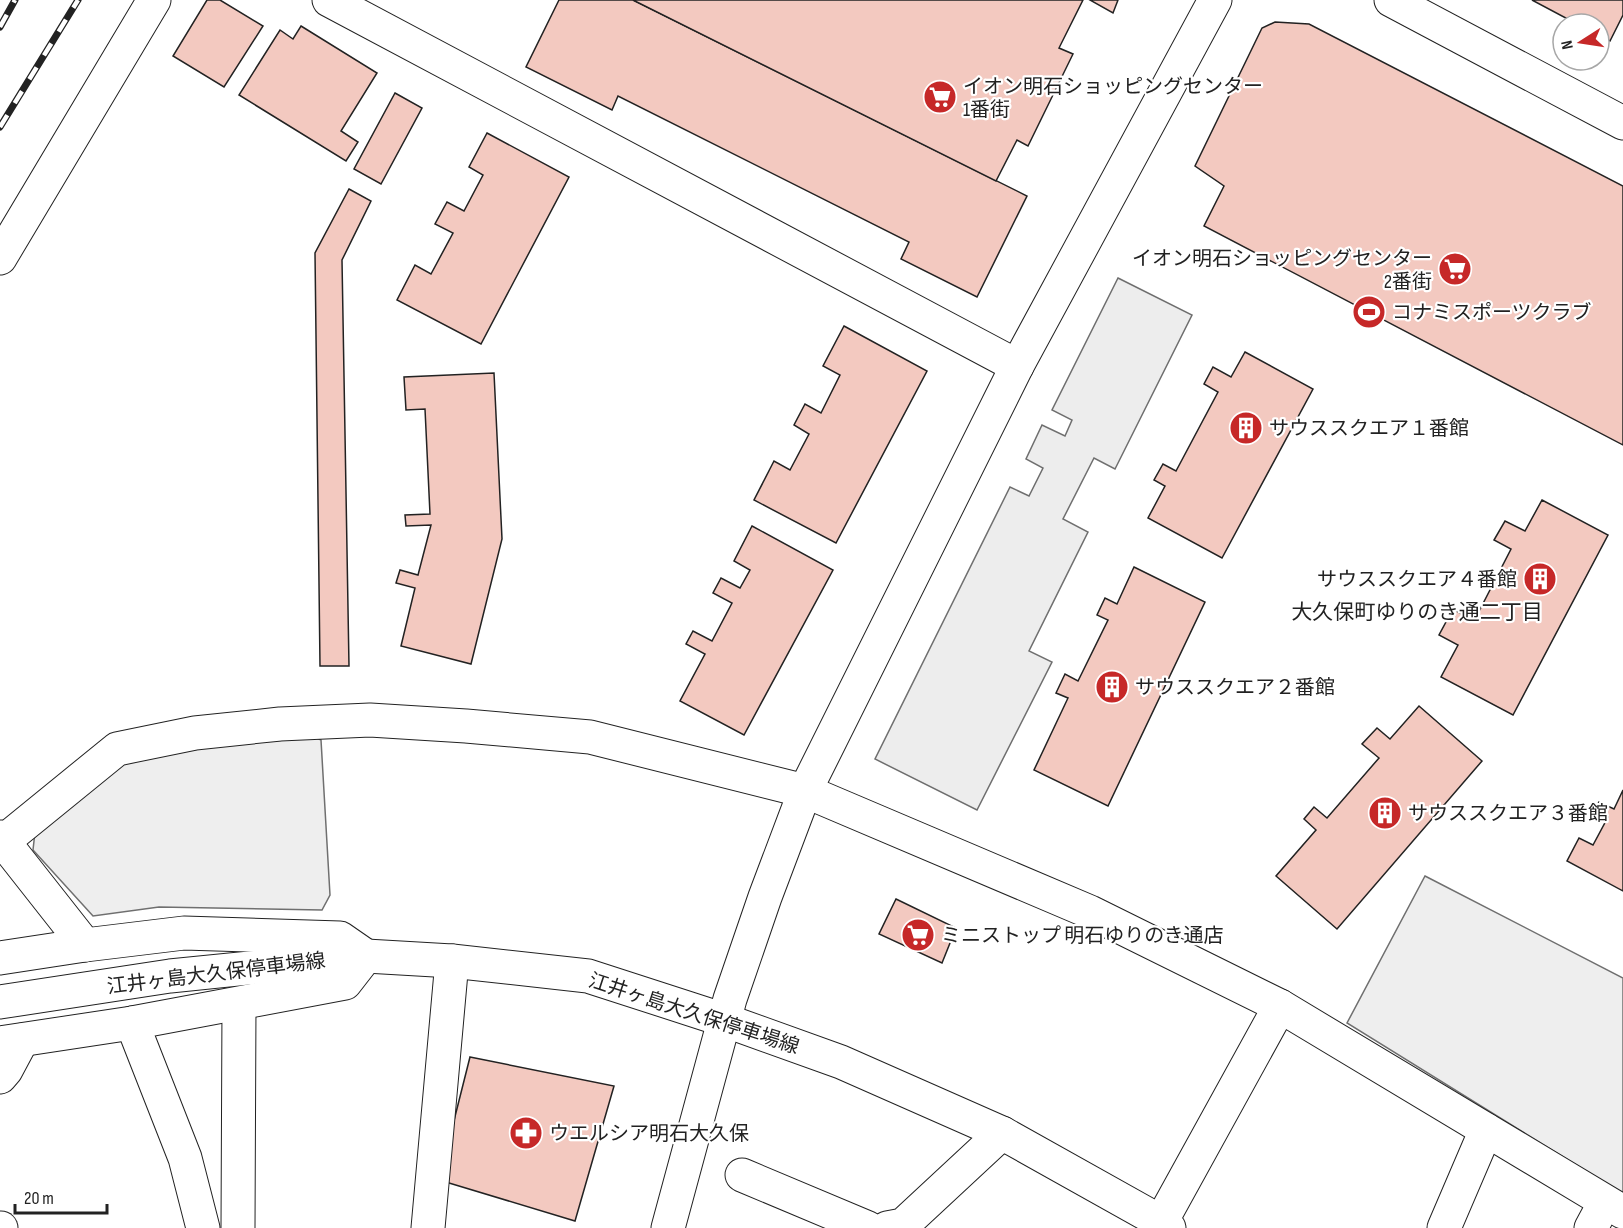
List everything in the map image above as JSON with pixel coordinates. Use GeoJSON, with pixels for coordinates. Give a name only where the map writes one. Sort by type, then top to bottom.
{"type":"FeatureCollection","features":[{"type":"Feature","properties":{"kind":"street"},"geometry":{"type":"LineString","coordinates":[[0,258],[154,0]]}},
{"type":"Feature","properties":{"kind":"street"},"geometry":{"type":"LineString","coordinates":[[329,0],[1017,366]]}},
{"type":"Feature","properties":{"kind":"street"},"geometry":{"type":"LineString","coordinates":[[668,1228],[724,1020],[765,897],[805,791],[1017,366],[1215,0]]}},
{"type":"Feature","properties":{"kind":"street"},"geometry":{"type":"LineString","coordinates":[[1391,0],[1623,123]]}},
{"type":"Feature","properties":{"kind":"street"},"geometry":{"type":"LineString","coordinates":[[85,945],[2,839],[117,749],[195,733],[280,724],[370,720],[590,737],[805,791],[1090,912],[1280,1006],[1486,1130],[1607,1214]]}},
{"type":"Feature","properties":{"kind":"street"},"geometry":{"type":"LineString","coordinates":[[0,958],[184,933],[340,938],[366,956],[345,983],[132,1023],[11,1041],[6,1070],[0,1077]]}},
{"type":"Feature","properties":{"kind":"street","name":"江井ヶ島大久保停車場線"},"geometry":{"type":"LineString","coordinates":[[0,1002],[170,976],[366,956],[452,961],[588,976],[724,1020],[841,1062],[1002,1133],[1165,1225]]}},
{"type":"Feature","properties":{"kind":"street"},"geometry":{"type":"LineString","coordinates":[[428,1228],[452,961]]}},
{"type":"Feature","properties":{"kind":"street"},"geometry":{"type":"LineString","coordinates":[[238,1228],[239,1004]]}},
{"type":"Feature","properties":{"kind":"street"},"geometry":{"type":"LineString","coordinates":[[1165,1225],[1280,1006]]}},
{"type":"Feature","properties":{"kind":"street"},"geometry":{"type":"LineString","coordinates":[[132,1023],[185,1158],[203,1228]]}},
{"type":"Feature","properties":{"kind":"street"},"geometry":{"type":"LineString","coordinates":[[1444,1228],[1486,1130]]}},
{"type":"Feature","properties":{"kind":"street"},"geometry":{"type":"LineString","coordinates":[[887,1228],[903,1225],[1002,1133]]}},
{"type":"Feature","properties":{"kind":"street"},"geometry":{"type":"LineString","coordinates":[[742,1175],[868,1228]]}},
{"type":"Feature","properties":{"kind":"shaded area"},"geometry":{"type":"Polygon","coordinates":[[[1118,278],[1192,315],[1115,469],[1094,458],[1063,519],[1088,532],[1029,651],[1052,662],[977,810],[875,759],[1010,487],[1029,496],[1043,468],[1026,459],[1042,425],[1065,436],[1072,420],[1052,410],[1118,278]]]}},
{"type":"Feature","properties":{"kind":"shaded area"},"geometry":{"type":"Polygon","coordinates":[[[311,735],[321,740],[330,895],[322,910],[159,907],[93,916],[33,850],[35,832],[116,761],[227,744],[311,735]]]}},
{"type":"Feature","properties":{"kind":"shaded area"},"geometry":{"type":"Polygon","coordinates":[[[1425,876],[1623,978],[1623,1194],[1347,1023],[1425,876]]]}},
{"type":"Feature","properties":{"kind":"building"},"geometry":{"type":"Polygon","coordinates":[[[207,0],[220,0],[263,26],[224,87],[173,56],[207,0]]]}},
{"type":"Feature","properties":{"kind":"building"},"geometry":{"type":"Polygon","coordinates":[[[559,0],[633,0],[1027,196],[977,297],[901,259],[909,242],[618,96],[612,110],[526,67],[559,0]]]}},
{"type":"Feature","properties":{"kind":"building","name":"イオン明石ショッピングセンター 1番街"},"geometry":{"type":"Polygon","coordinates":[[[633,0],[1083,0],[1059,48],[1073,54],[1028,146],[1017,140],[996,181],[633,0]]]}},
{"type":"Feature","properties":{"kind":"building"},"geometry":{"type":"Polygon","coordinates":[[[1090,0],[1118,0],[1113,13],[1090,0]]]}},
{"type":"Feature","properties":{"kind":"building"},"geometry":{"type":"Polygon","coordinates":[[[1532,0],[1623,0],[1623,15],[1611,39],[1611,12],[1554,12],[1532,0]]]}},
{"type":"Feature","properties":{"kind":"building","name":"イオン明石ショッピングセンター 2番街"},"geometry":{"type":"Polygon","coordinates":[[[1275,22],[1309,24],[1623,186],[1623,445],[1204,226],[1224,186],[1195,166],[1262,28],[1275,22]]]}},
{"type":"Feature","properties":{"kind":"building"},"geometry":{"type":"Polygon","coordinates":[[[301,26],[377,73],[341,131],[358,142],[346,161],[239,95],[280,30],[293,39],[301,26]]]}},
{"type":"Feature","properties":{"kind":"building"},"geometry":{"type":"Polygon","coordinates":[[[395,93],[422,108],[381,184],[354,169],[395,93]]]}},
{"type":"Feature","properties":{"kind":"building"},"geometry":{"type":"Polygon","coordinates":[[[487,133],[569,177],[481,344],[397,300],[415,265],[431,274],[453,233],[435,224],[447,202],[464,211],[483,175],[469,167],[487,133]]]}},
{"type":"Feature","properties":{"kind":"building"},"geometry":{"type":"Polygon","coordinates":[[[349,189],[371,201],[342,260],[349,666],[320,666],[315,253],[349,189]]]}},
{"type":"Feature","properties":{"kind":"building"},"geometry":{"type":"Polygon","coordinates":[[[844,326],[927,371],[836,543],[754,500],[774,461],[790,470],[809,434],[794,425],[805,404],[821,413],[840,375],[823,366],[844,326]]]}},
{"type":"Feature","properties":{"kind":"building","name":"サウススクエア１番館"},"geometry":{"type":"Polygon","coordinates":[[[1245,352],[1313,389],[1222,558],[1148,518],[1165,486],[1154,480],[1163,464],[1176,471],[1218,392],[1204,384],[1213,367],[1231,377],[1245,352]]]}},
{"type":"Feature","properties":{"kind":"building"},"geometry":{"type":"Polygon","coordinates":[[[494,373],[502,539],[471,664],[401,646],[415,588],[396,583],[400,570],[418,575],[431,525],[406,526],[405,515],[430,514],[425,409],[406,410],[404,377],[494,373]]]}},
{"type":"Feature","properties":{"kind":"building","name":"サウススクエア４番館"},"geometry":{"type":"Polygon","coordinates":[[[1542,500],[1608,535],[1513,715],[1441,677],[1458,645],[1439,635],[1453,609],[1474,621],[1511,549],[1494,540],[1505,521],[1525,531],[1542,500]]]}},
{"type":"Feature","properties":{"kind":"building"},"geometry":{"type":"Polygon","coordinates":[[[752,526],[833,570],[744,735],[680,701],[705,654],[686,644],[693,631],[712,641],[732,603],[713,593],[721,578],[740,588],[750,570],[734,561],[752,526]]]}},
{"type":"Feature","properties":{"kind":"building","name":"サウススクエア２番館"},"geometry":{"type":"Polygon","coordinates":[[[1134,567],[1205,602],[1108,806],[1034,770],[1068,698],[1056,693],[1065,674],[1078,681],[1108,620],[1097,615],[1105,598],[1117,604],[1134,567]]]}},
{"type":"Feature","properties":{"kind":"building","name":"サウススクエア３番館"},"geometry":{"type":"Polygon","coordinates":[[[1419,706],[1482,761],[1337,929],[1276,876],[1316,830],[1304,819],[1314,807],[1327,818],[1379,758],[1362,744],[1377,728],[1390,739],[1419,706]]]}},
{"type":"Feature","properties":{"kind":"building"},"geometry":{"type":"Polygon","coordinates":[[[1623,790],[1623,891],[1567,861],[1579,838],[1593,845],[1608,817],[1595,809],[1599,802],[1614,809],[1623,790]]]}},
{"type":"Feature","properties":{"kind":"building"},"geometry":{"type":"Polygon","coordinates":[[[896,899],[956,928],[942,963],[879,934],[896,899]]]}},
{"type":"Feature","properties":{"kind":"building","name":"ウエルシア明石大久保"},"geometry":{"type":"Polygon","coordinates":[[[470,1057],[614,1086],[575,1221],[439,1180],[470,1057]]]}},
{"type":"Feature","properties":{"kind":"railway"},"geometry":{"type":"LineString","coordinates":[[0,27],[15,0]]}},
{"type":"Feature","properties":{"kind":"railway"},"geometry":{"type":"LineString","coordinates":[[0,127],[78,0]]}},
{"type":"Feature","properties":{"kind":"place","name":"イオン明石ショッピングセンター 1番街"},"geometry":{"type":"Point","coordinates":[940,97]}},
{"type":"Feature","properties":{"kind":"place","name":"イオン明石ショッピングセンター 2番街"},"geometry":{"type":"Point","coordinates":[1455,269]}},
{"type":"Feature","properties":{"kind":"place","name":"コナミスポーツクラブ"},"geometry":{"type":"Point","coordinates":[1369,312]}},
{"type":"Feature","properties":{"kind":"place","name":"サウススクエア１番館"},"geometry":{"type":"Point","coordinates":[1246,428]}},
{"type":"Feature","properties":{"kind":"place","name":"サウススクエア４番館"},"geometry":{"type":"Point","coordinates":[1540,579]}},
{"type":"Feature","properties":{"kind":"place","name":"サウススクエア２番館"},"geometry":{"type":"Point","coordinates":[1112,687]}},
{"type":"Feature","properties":{"kind":"place","name":"サウススクエア３番館"},"geometry":{"type":"Point","coordinates":[1385,813]}},
{"type":"Feature","properties":{"kind":"place","name":"ミニストップ 明石ゆりのき通店"},"geometry":{"type":"Point","coordinates":[918,935]}},
{"type":"Feature","properties":{"kind":"place","name":"ウエルシア明石大久保"},"geometry":{"type":"Point","coordinates":[526,1133]}},
{"type":"Feature","properties":{"kind":"district","name":"大久保町ゆりのき通二丁目"},"geometry":{"type":"Point","coordinates":[1417,612]}}]}
